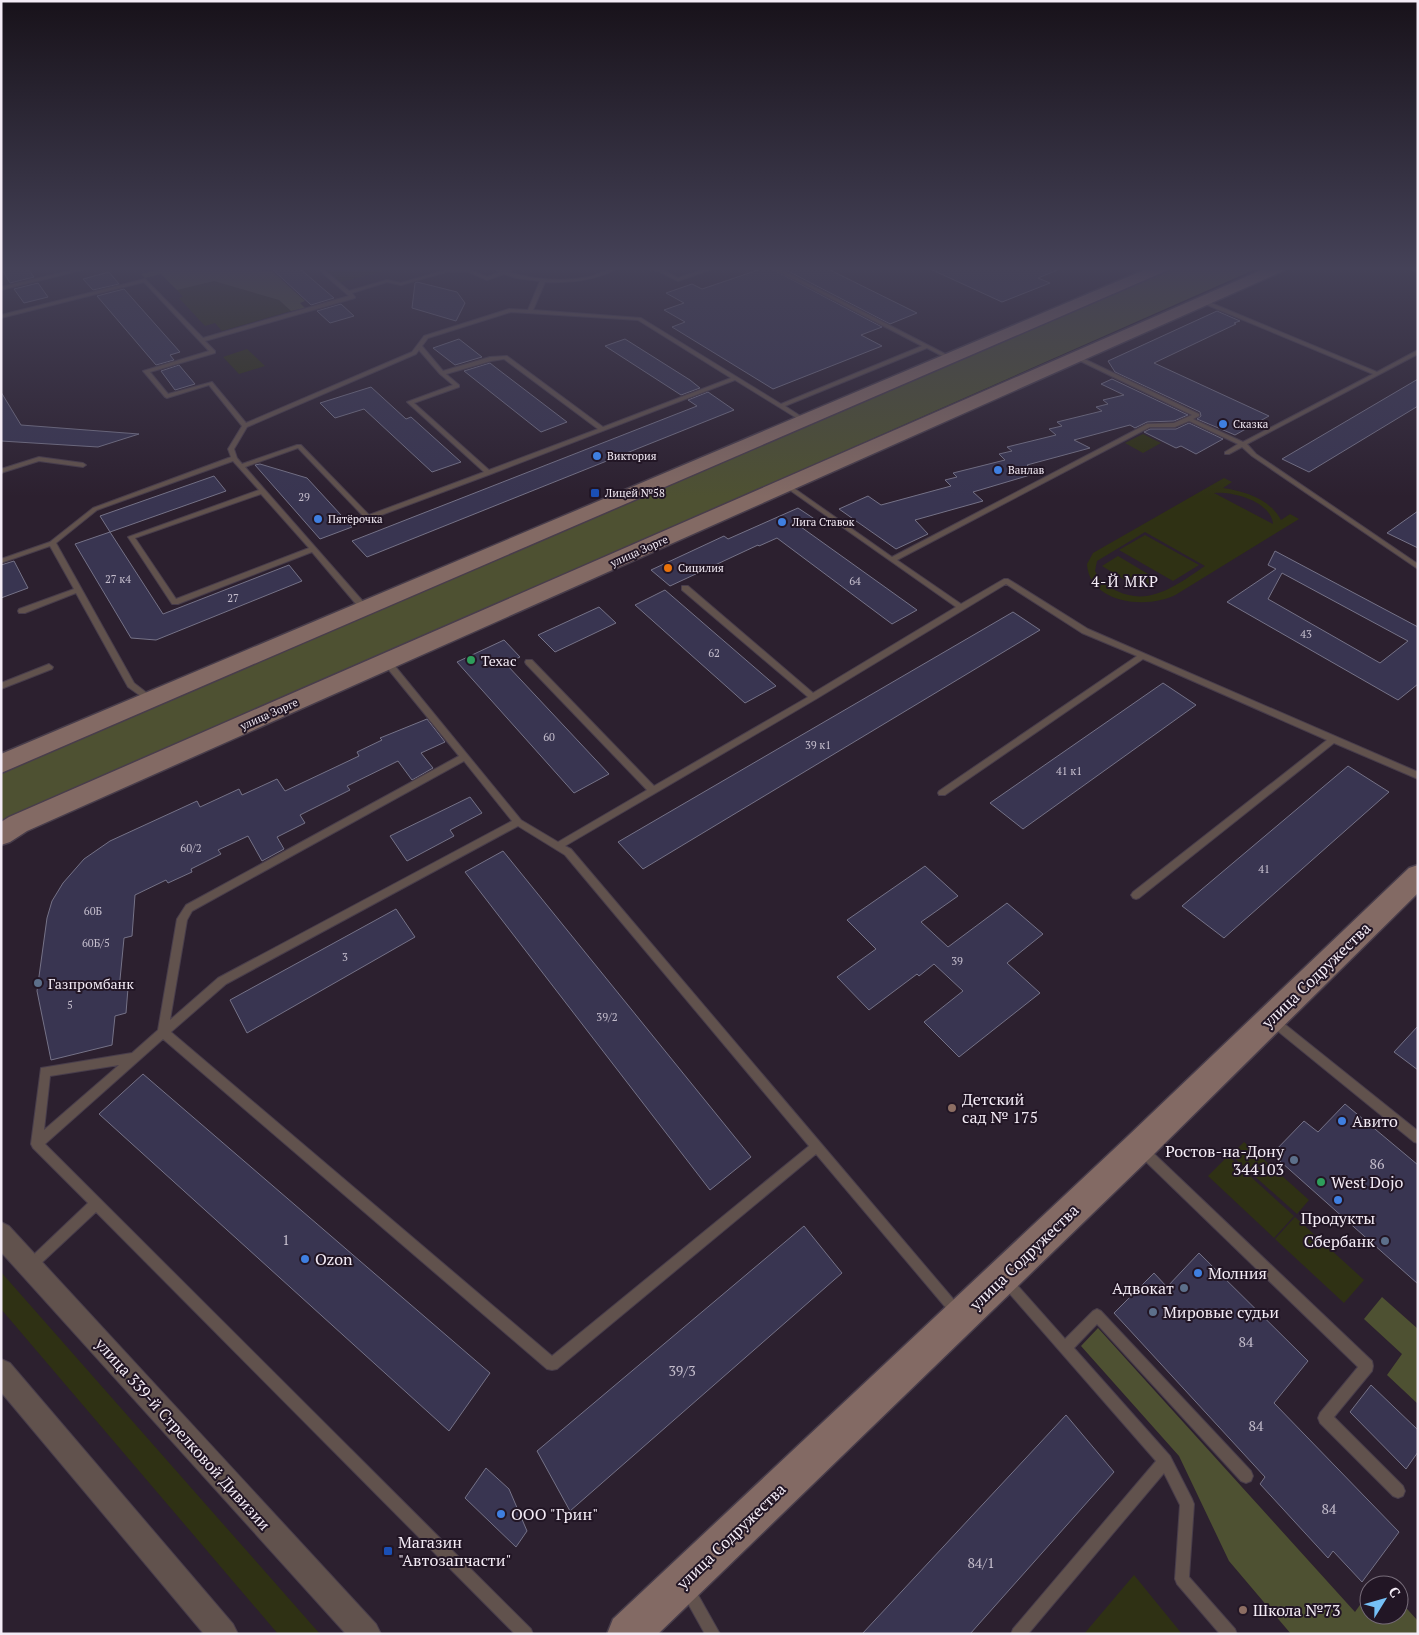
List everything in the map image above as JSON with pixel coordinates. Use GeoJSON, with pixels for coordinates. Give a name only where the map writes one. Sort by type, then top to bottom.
{"type":"FeatureCollection","features":[{"type":"Feature","properties":{"kind":"main road"},"geometry":{"type":"LineString","coordinates":[[1,764],[982,344]]}},
{"type":"Feature","properties":{"kind":"main road","name":"улица Зорге"},"geometry":{"type":"LineString","coordinates":[[1,835],[18,824],[1105,344]]}},
{"type":"Feature","properties":{"kind":"main road","name":"улица Содружества"},"geometry":{"type":"LineString","coordinates":[[628,1634],[1139,1147],[1418,876]]}},
{"type":"Feature","properties":{"kind":"street","name":"улица 339-й Стрелковой Дивизии"},"geometry":{"type":"LineString","coordinates":[[1,1234],[366,1634]]}},
{"type":"Feature","properties":{"kind":"street"},"geometry":{"type":"LineString","coordinates":[[1,1372],[223,1634]]}},
{"type":"Feature","properties":{"kind":"lane"},"geometry":{"type":"LineString","coordinates":[[206,344],[213,352],[146,371],[167,396],[210,383],[245,426]]}},
{"type":"Feature","properties":{"kind":"lane"},"geometry":{"type":"LineString","coordinates":[[682,344],[803,420]]}},
{"type":"Feature","properties":{"kind":"lane"},"geometry":{"type":"LineString","coordinates":[[924,344],[950,358]]}},
{"type":"Feature","properties":{"kind":"lane"},"geometry":{"type":"LineString","coordinates":[[1306,344],[1378,374]]}},
{"type":"Feature","properties":{"kind":"lane"},"geometry":{"type":"LineString","coordinates":[[364,608],[234,458],[231,449],[245,426],[414,353],[419,346],[442,373],[457,386],[410,402],[489,473]]}},
{"type":"Feature","properties":{"kind":"lane"},"geometry":{"type":"LineString","coordinates":[[781,406],[927,346]]}},
{"type":"Feature","properties":{"kind":"lane"},"geometry":{"type":"LineString","coordinates":[[1228,453],[1418,352]]}},
{"type":"Feature","properties":{"kind":"lane"},"geometry":{"type":"LineString","coordinates":[[892,560],[1149,425],[1172,426],[1197,415],[1076,357]]}},
{"type":"Feature","properties":{"kind":"lane"},"geometry":{"type":"LineString","coordinates":[[442,373],[490,359],[505,358],[602,430]]}},
{"type":"Feature","properties":{"kind":"lane"},"geometry":{"type":"LineString","coordinates":[[242,466],[300,446],[368,518],[736,378]]}},
{"type":"Feature","properties":{"kind":"lane"},"geometry":{"type":"LineString","coordinates":[[1189,419],[1243,444],[1254,456],[1418,567]]}},
{"type":"Feature","properties":{"kind":"lane"},"geometry":{"type":"LineString","coordinates":[[1,561],[52,543],[95,509],[234,458]]}},
{"type":"Feature","properties":{"kind":"lane"},"geometry":{"type":"LineString","coordinates":[[1,471],[39,459],[83,464]]}},
{"type":"Feature","properties":{"kind":"lane"},"geometry":{"type":"LineString","coordinates":[[786,486],[961,607]]}},
{"type":"Feature","properties":{"kind":"lane"},"geometry":{"type":"LineString","coordinates":[[262,491],[131,537],[175,602],[313,549]]}},
{"type":"Feature","properties":{"kind":"lane"},"geometry":{"type":"LineString","coordinates":[[52,543],[132,685],[152,700]]}},
{"type":"Feature","properties":{"kind":"lane"},"geometry":{"type":"LineString","coordinates":[[558,846],[813,697],[1006,581],[1085,631],[1418,776]]}},
{"type":"Feature","properties":{"kind":"lane"},"geometry":{"type":"LineString","coordinates":[[685,588],[813,697]]}},
{"type":"Feature","properties":{"kind":"lane"},"geometry":{"type":"LineString","coordinates":[[22,611],[78,590]]}},
{"type":"Feature","properties":{"kind":"lane"},"geometry":{"type":"LineString","coordinates":[[942,794],[1141,657]]}},
{"type":"Feature","properties":{"kind":"lane"},"geometry":{"type":"LineString","coordinates":[[387,662],[518,822],[568,852],[961,1317]]}},
{"type":"Feature","properties":{"kind":"lane"},"geometry":{"type":"LineString","coordinates":[[529,662],[652,790]]}},
{"type":"Feature","properties":{"kind":"lane"},"geometry":{"type":"LineString","coordinates":[[1,686],[49,667]]}},
{"type":"Feature","properties":{"kind":"lane"},"geometry":{"type":"LineString","coordinates":[[1136,895],[1332,739]]}},
{"type":"Feature","properties":{"kind":"lane"},"geometry":{"type":"LineString","coordinates":[[163,1032],[182,919],[189,908],[465,757]]}},
{"type":"Feature","properties":{"kind":"lane"},"geometry":{"type":"LineString","coordinates":[[37,1144],[222,981],[518,822]]}},
{"type":"Feature","properties":{"kind":"lane"},"geometry":{"type":"LineString","coordinates":[[1270,1020],[1418,1138]]}},
{"type":"Feature","properties":{"kind":"lane"},"geometry":{"type":"LineString","coordinates":[[163,1032],[552,1364],[816,1147]]}},
{"type":"Feature","properties":{"kind":"lane"},"geometry":{"type":"LineString","coordinates":[[37,1144],[45,1072],[136,1057]]}},
{"type":"Feature","properties":{"kind":"lane"},"geometry":{"type":"LineString","coordinates":[[37,1144],[526,1634]]}},
{"type":"Feature","properties":{"kind":"lane"},"geometry":{"type":"LineString","coordinates":[[1139,1147],[1367,1366],[1325,1418],[1398,1491]]}},
{"type":"Feature","properties":{"kind":"lane"},"geometry":{"type":"LineString","coordinates":[[30,1266],[96,1204]]}},
{"type":"Feature","properties":{"kind":"lane"},"geometry":{"type":"LineString","coordinates":[[1002,1277],[1165,1461],[1187,1504],[1182,1579],[1230,1634]]}},
{"type":"Feature","properties":{"kind":"lane"},"geometry":{"type":"LineString","coordinates":[[1065,1348],[1097,1314],[1246,1476]]}},
{"type":"Feature","properties":{"kind":"lane"},"geometry":{"type":"LineString","coordinates":[[1018,1634],[1165,1461]]}},
{"type":"Feature","properties":{"kind":"lane"},"geometry":{"type":"LineString","coordinates":[[683,1581],[713,1634]]}},
{"type":"Feature","properties":{"kind":"green space"},"geometry":{"type":"Polygon","coordinates":[[[996,344],[1086,344],[1,824],[1,772],[996,344]]]}},
{"type":"Feature","properties":{"kind":"green space"},"geometry":{"type":"Polygon","coordinates":[[[247,349],[265,366],[239,374],[223,357],[247,349]]]}},
{"type":"Feature","properties":{"kind":"green space"},"geometry":{"type":"Polygon","coordinates":[[[1143,434],[1161,443],[1143,453],[1125,443],[1143,434]]]}},
{"type":"Feature","properties":{"kind":"green space"},"geometry":{"type":"Polygon","coordinates":[[[1224,478],[1232,482],[1223,488],[1256,497],[1270,507],[1281,520],[1290,514],[1299,519],[1177,594],[1151,602],[1122,600],[1098,588],[1090,577],[1087,564],[1093,553],[1224,478]],[[1214,493],[1273,524],[1271,516],[1265,509],[1250,499],[1231,494],[1214,493]],[[1145,532],[1097,561],[1095,571],[1107,586],[1129,595],[1152,595],[1174,586],[1205,566],[1145,532]]]}},
{"type":"Feature","properties":{"kind":"green space"},"geometry":{"type":"Polygon","coordinates":[[[1145,535],[1199,565],[1173,581],[1119,550],[1145,535]]]}},
{"type":"Feature","properties":{"kind":"green space"},"geometry":{"type":"Polygon","coordinates":[[[1118,556],[1158,580],[1142,590],[1102,566],[1118,556]]]}},
{"type":"Feature","properties":{"kind":"green space"},"geometry":{"type":"Polygon","coordinates":[[[1244,1142],[1309,1200],[1297,1214],[1231,1155],[1244,1142]]]}},
{"type":"Feature","properties":{"kind":"green space"},"geometry":{"type":"Polygon","coordinates":[[[1228,1156],[1294,1216],[1274,1238],[1208,1176],[1228,1156]]]}},
{"type":"Feature","properties":{"kind":"green space"},"geometry":{"type":"Polygon","coordinates":[[[1295,1217],[1364,1280],[1344,1303],[1275,1239],[1295,1217]]]}},
{"type":"Feature","properties":{"kind":"green space"},"geometry":{"type":"Polygon","coordinates":[[[1,1272],[320,1634],[278,1634],[1,1309],[1,1272]]]}},
{"type":"Feature","properties":{"kind":"green space"},"geometry":{"type":"Polygon","coordinates":[[[1382,1297],[1418,1329],[1418,1404],[1387,1375],[1402,1354],[1364,1319],[1382,1297]]]}},
{"type":"Feature","properties":{"kind":"green space"},"geometry":{"type":"Polygon","coordinates":[[[1098,1328],[1355,1612],[1359,1606],[1359,1625],[1409,1625],[1409,1611],[1418,1621],[1418,1634],[1291,1634],[1229,1561],[1179,1456],[1081,1346],[1098,1328]]]}},
{"type":"Feature","properties":{"kind":"green space"},"geometry":{"type":"Polygon","coordinates":[[[1134,1575],[1182,1634],[1084,1634],[1134,1575]]]}},
{"type":"Feature","properties":{"kind":"building"},"geometry":{"type":"Polygon","coordinates":[[[138,344],[173,344],[180,352],[170,355],[174,360],[156,365],[138,344]]]}},
{"type":"Feature","properties":{"kind":"building"},"geometry":{"type":"Polygon","coordinates":[[[444,344],[466,344],[482,357],[455,365],[433,348],[444,344]]]}},
{"type":"Feature","properties":{"kind":"building"},"geometry":{"type":"Polygon","coordinates":[[[633,344],[700,388],[681,395],[605,346],[633,344]]]}},
{"type":"Feature","properties":{"kind":"building"},"geometry":{"type":"Polygon","coordinates":[[[700,344],[879,344],[882,346],[773,389],[700,344]]]}},
{"type":"Feature","properties":{"kind":"building"},"geometry":{"type":"Polygon","coordinates":[[[1144,344],[1193,344],[1154,363],[1269,416],[1235,435],[1197,419],[1201,416],[1200,412],[1115,372],[1108,361],[1144,344]]]}},
{"type":"Feature","properties":{"kind":"building"},"geometry":{"type":"Polygon","coordinates":[[[490,363],[567,422],[541,432],[464,371],[490,363]]]}},
{"type":"Feature","properties":{"kind":"building"},"geometry":{"type":"Polygon","coordinates":[[[179,365],[195,384],[175,390],[161,371],[179,365]]]}},
{"type":"Feature","properties":{"kind":"building"},"geometry":{"type":"Polygon","coordinates":[[[1112,379],[1188,415],[1174,421],[1147,422],[1135,428],[1130,425],[1074,440],[1090,448],[1027,465],[1037,473],[973,492],[983,501],[915,520],[928,534],[896,549],[839,509],[868,496],[881,505],[951,486],[945,480],[957,477],[953,473],[1005,460],[999,454],[1012,451],[1007,447],[1056,435],[1049,429],[1062,426],[1057,422],[1102,411],[1096,407],[1108,404],[1103,400],[1124,395],[1101,384],[1112,379]]]}},
{"type":"Feature","properties":{"kind":"building"},"geometry":{"type":"Polygon","coordinates":[[[1418,379],[1418,406],[1309,472],[1282,459],[1418,379]]]}},
{"type":"Feature","properties":{"kind":"building"},"geometry":{"type":"Polygon","coordinates":[[[371,387],[406,419],[411,417],[461,462],[432,472],[364,409],[335,418],[320,403],[371,387]]]}},
{"type":"Feature","properties":{"kind":"building"},"geometry":{"type":"Polygon","coordinates":[[[1,392],[21,425],[139,434],[98,447],[1,441],[1,392]]]}},
{"type":"Feature","properties":{"kind":"building"},"geometry":{"type":"Polygon","coordinates":[[[708,392],[734,410],[367,557],[352,541],[697,406],[688,400],[708,392]]]}},
{"type":"Feature","properties":{"kind":"building"},"geometry":{"type":"Polygon","coordinates":[[[1189,423],[1223,439],[1196,454],[1181,446],[1176,448],[1144,432],[1150,429],[1176,429],[1189,423]]]}},
{"type":"Feature","properties":{"kind":"building"},"geometry":{"type":"Polygon","coordinates":[[[260,464],[307,478],[352,527],[320,539],[255,465],[260,464]]]}},
{"type":"Feature","properties":{"kind":"building"},"geometry":{"type":"Polygon","coordinates":[[[214,476],[226,491],[110,532],[100,516],[214,476]]]}},
{"type":"Feature","properties":{"kind":"building"},"geometry":{"type":"Polygon","coordinates":[[[798,508],[816,520],[801,527],[917,610],[892,624],[777,538],[670,586],[651,570],[724,536],[728,539],[798,508]]]}},
{"type":"Feature","properties":{"kind":"building"},"geometry":{"type":"Polygon","coordinates":[[[1418,511],[1418,548],[1387,533],[1401,523],[1418,511]]]}},
{"type":"Feature","properties":{"kind":"building"},"geometry":{"type":"Polygon","coordinates":[[[110,532],[163,614],[289,565],[302,581],[156,640],[131,638],[75,544],[110,532]]]}},
{"type":"Feature","properties":{"kind":"building"},"geometry":{"type":"Polygon","coordinates":[[[1275,551],[1418,627],[1418,684],[1398,700],[1227,602],[1276,569],[1268,565],[1275,551]],[[1282,573],[1268,599],[1380,663],[1408,641],[1282,573]]]}},
{"type":"Feature","properties":{"kind":"building"},"geometry":{"type":"Polygon","coordinates":[[[14,561],[28,588],[1,598],[1,565],[14,561]]]}},
{"type":"Feature","properties":{"kind":"building"},"geometry":{"type":"Polygon","coordinates":[[[665,590],[776,686],[745,703],[635,605],[665,590]]]}},
{"type":"Feature","properties":{"kind":"building"},"geometry":{"type":"Polygon","coordinates":[[[599,607],[616,623],[555,652],[538,635],[599,607]]]}},
{"type":"Feature","properties":{"kind":"building"},"geometry":{"type":"Polygon","coordinates":[[[1013,612],[1040,630],[643,869],[618,842],[1013,612]]]}},
{"type":"Feature","properties":{"kind":"building"},"geometry":{"type":"Polygon","coordinates":[[[504,640],[520,657],[506,664],[609,774],[574,793],[457,662],[504,640]]]}},
{"type":"Feature","properties":{"kind":"building"},"geometry":{"type":"Polygon","coordinates":[[[1163,683],[1196,705],[1023,829],[990,803],[1163,683]]]}},
{"type":"Feature","properties":{"kind":"building"},"geometry":{"type":"Polygon","coordinates":[[[427,719],[445,742],[421,753],[433,768],[412,780],[398,761],[347,786],[350,790],[300,815],[305,823],[277,837],[284,849],[262,861],[248,836],[218,850],[221,854],[191,869],[192,872],[168,883],[166,880],[135,895],[132,936],[124,938],[119,990],[128,988],[126,1013],[115,1016],[112,1045],[51,1060],[37,991],[47,918],[52,901],[63,883],[84,859],[110,841],[197,801],[200,807],[239,789],[242,795],[277,779],[285,791],[359,756],[357,752],[382,740],[380,738],[427,719]]]}},
{"type":"Feature","properties":{"kind":"building"},"geometry":{"type":"Polygon","coordinates":[[[1348,766],[1389,792],[1224,938],[1182,906],[1348,766]]]}},
{"type":"Feature","properties":{"kind":"building"},"geometry":{"type":"Polygon","coordinates":[[[470,797],[482,813],[450,830],[454,836],[407,861],[390,836],[470,797]]]}},
{"type":"Feature","properties":{"kind":"building"},"geometry":{"type":"Polygon","coordinates":[[[503,851],[751,1157],[710,1190],[465,872],[503,851]]]}},
{"type":"Feature","properties":{"kind":"building"},"geometry":{"type":"Polygon","coordinates":[[[925,866],[958,896],[921,922],[948,947],[1007,903],[1043,934],[1007,963],[1040,993],[959,1057],[924,1022],[963,991],[934,964],[919,976],[917,974],[869,1010],[837,977],[876,949],[847,920],[925,866]]]}},
{"type":"Feature","properties":{"kind":"building"},"geometry":{"type":"Polygon","coordinates":[[[396,909],[415,937],[247,1033],[230,1000],[396,909]]]}},
{"type":"Feature","properties":{"kind":"building"},"geometry":{"type":"Polygon","coordinates":[[[1418,1026],[1418,1070],[1394,1052],[1418,1026]]]}},
{"type":"Feature","properties":{"kind":"building"},"geometry":{"type":"Polygon","coordinates":[[[143,1074],[490,1373],[449,1431],[99,1114],[143,1074]]]}},
{"type":"Feature","properties":{"kind":"building"},"geometry":{"type":"Polygon","coordinates":[[[1345,1104],[1418,1165],[1418,1284],[1272,1154],[1304,1121],[1318,1132],[1345,1104]]]}},
{"type":"Feature","properties":{"kind":"building"},"geometry":{"type":"Polygon","coordinates":[[[804,1226],[842,1273],[570,1511],[537,1451],[804,1226]]]}},
{"type":"Feature","properties":{"kind":"building"},"geometry":{"type":"Polygon","coordinates":[[[1199,1253],[1308,1361],[1274,1403],[1399,1532],[1367,1575],[1359,1575],[1359,1579],[1333,1551],[1328,1558],[1260,1484],[1265,1477],[1114,1313],[1154,1273],[1167,1287],[1199,1253]]]}},
{"type":"Feature","properties":{"kind":"building"},"geometry":{"type":"Polygon","coordinates":[[[1371,1385],[1418,1430],[1418,1452],[1406,1469],[1350,1412],[1371,1385]]]}},
{"type":"Feature","properties":{"kind":"building"},"geometry":{"type":"Polygon","coordinates":[[[1066,1415],[1114,1472],[970,1634],[862,1634],[1066,1415]]]}},
{"type":"Feature","properties":{"kind":"building","name":"ООО \"Грин\""},"geometry":{"type":"Polygon","coordinates":[[[486,1468],[509,1489],[527,1531],[516,1547],[465,1498],[486,1468]]]}},
{"type":"Feature","properties":{"kind":"place","name":"Сказка"},"geometry":{"type":"Point","coordinates":[1223,424]}},
{"type":"Feature","properties":{"kind":"place","name":"Виктория"},"geometry":{"type":"Point","coordinates":[597,456]}},
{"type":"Feature","properties":{"kind":"place","name":"Ванлав"},"geometry":{"type":"Point","coordinates":[998,470]}},
{"type":"Feature","properties":{"kind":"place","name":"Лицей №58"},"geometry":{"type":"Point","coordinates":[595,493]}},
{"type":"Feature","properties":{"kind":"place","name":"Пятёрочка"},"geometry":{"type":"Point","coordinates":[318,519]}},
{"type":"Feature","properties":{"kind":"place","name":"Лига Ставок"},"geometry":{"type":"Point","coordinates":[782,522]}},
{"type":"Feature","properties":{"kind":"place","name":"Сицилия"},"geometry":{"type":"Point","coordinates":[668,568]}},
{"type":"Feature","properties":{"kind":"place","name":"Техас"},"geometry":{"type":"Point","coordinates":[471,660]}},
{"type":"Feature","properties":{"kind":"place","name":"Газпромбанк"},"geometry":{"type":"Point","coordinates":[38,983]}},
{"type":"Feature","properties":{"kind":"place","name":"Детский сад № 175"},"geometry":{"type":"Point","coordinates":[952,1108]}},
{"type":"Feature","properties":{"kind":"place","name":"Авито"},"geometry":{"type":"Point","coordinates":[1342,1121]}},
{"type":"Feature","properties":{"kind":"place","name":"Ростов-на-Дону 344103"},"geometry":{"type":"Point","coordinates":[1294,1160]}},
{"type":"Feature","properties":{"kind":"place","name":"West Dojo"},"geometry":{"type":"Point","coordinates":[1321,1182]}},
{"type":"Feature","properties":{"kind":"place","name":"Продукты"},"geometry":{"type":"Point","coordinates":[1338,1200]}},
{"type":"Feature","properties":{"kind":"place","name":"Сбербанк"},"geometry":{"type":"Point","coordinates":[1385,1241]}},
{"type":"Feature","properties":{"kind":"place","name":"Ozon"},"geometry":{"type":"Point","coordinates":[305,1259]}},
{"type":"Feature","properties":{"kind":"place","name":"Молния"},"geometry":{"type":"Point","coordinates":[1198,1273]}},
{"type":"Feature","properties":{"kind":"place","name":"Адвокат"},"geometry":{"type":"Point","coordinates":[1184,1288]}},
{"type":"Feature","properties":{"kind":"place","name":"Мировые судьи"},"geometry":{"type":"Point","coordinates":[1153,1312]}},
{"type":"Feature","properties":{"kind":"place","name":"ООО \"Грин\""},"geometry":{"type":"Point","coordinates":[501,1514]}},
{"type":"Feature","properties":{"kind":"place","name":"Магазин \"Автозапчасти\""},"geometry":{"type":"Point","coordinates":[388,1551]}},
{"type":"Feature","properties":{"kind":"place","name":"Школа №73"},"geometry":{"type":"Point","coordinates":[1243,1610]}},
{"type":"Feature","properties":{"kind":"district","name":"4-Й МКР"},"geometry":{"type":"Point","coordinates":[1125,581]}}]}
